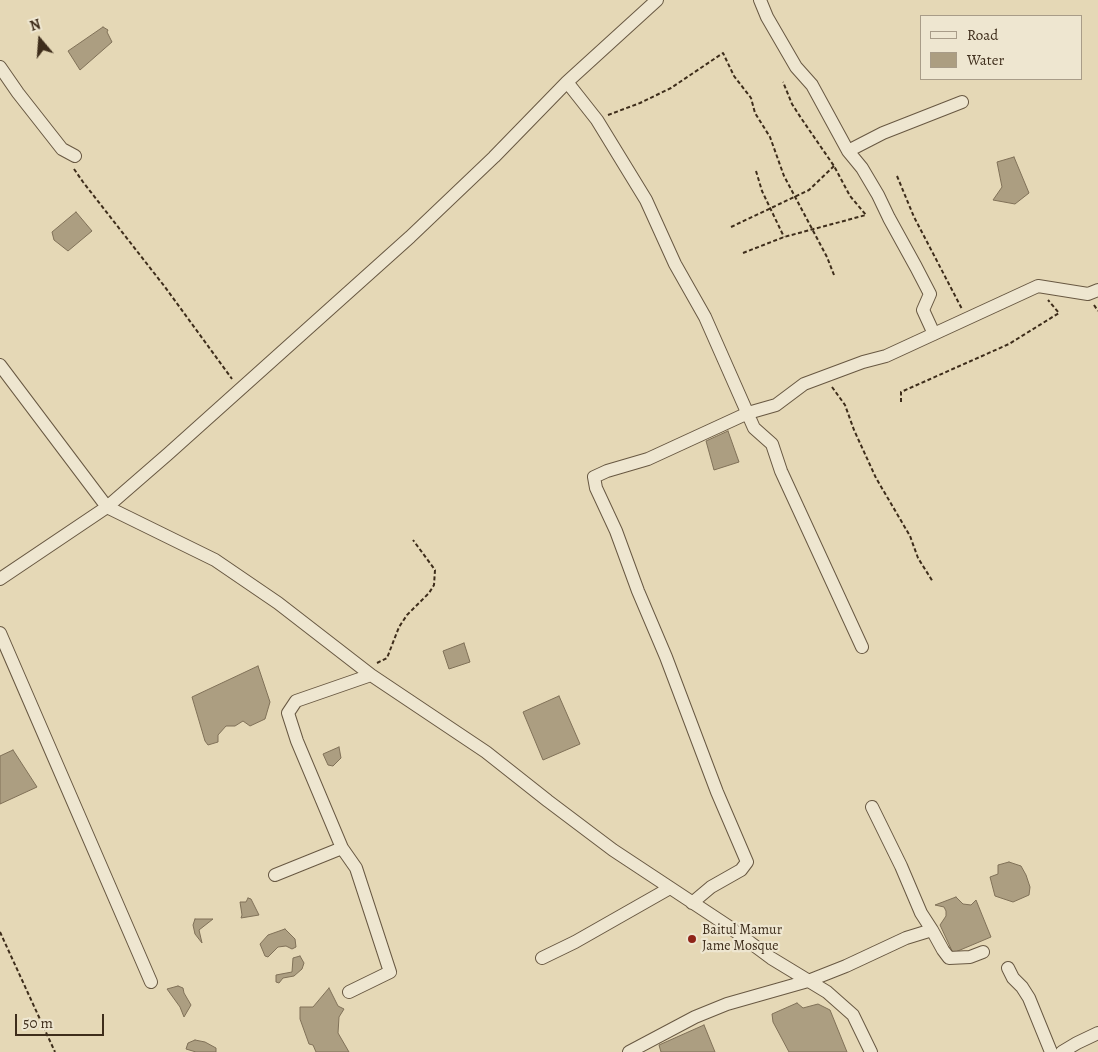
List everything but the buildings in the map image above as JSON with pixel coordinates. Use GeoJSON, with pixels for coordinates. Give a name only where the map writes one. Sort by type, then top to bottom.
{"type":"FeatureCollection","features":[{"type":"Feature","properties":{"kind":"street"},"geometry":{"type":"LineString","coordinates":[[0,579],[107,508],[417,231],[494,157],[567,82],[657,0]]}},
{"type":"Feature","properties":{"kind":"street"},"geometry":{"type":"LineString","coordinates":[[760,0],[796,67],[812,84],[848,151],[862,168],[878,195],[930,294],[923,310],[934,334]]}},
{"type":"Feature","properties":{"kind":"street"},"geometry":{"type":"LineString","coordinates":[[0,67],[62,149],[74,161]]}},
{"type":"Feature","properties":{"kind":"street"},"geometry":{"type":"LineString","coordinates":[[567,82],[597,120],[646,200],[675,264],[704,317],[754,428],[772,444],[781,471],[862,647]]}},
{"type":"Feature","properties":{"kind":"street"},"geometry":{"type":"LineString","coordinates":[[848,151],[883,133],[962,102]]}},
{"type":"Feature","properties":{"kind":"street"},"geometry":{"type":"LineString","coordinates":[[692,902],[711,887],[741,870],[747,862],[717,792],[616,531],[596,488],[594,477],[648,458],[748,413],[776,404],[804,384],[863,362],[886,356],[1038,286],[1088,294],[1098,290]]}},
{"type":"Feature","properties":{"kind":"street"},"geometry":{"type":"LineString","coordinates":[[0,365],[107,508],[214,560],[278,603],[368,672],[486,752],[613,850],[728,926],[771,958],[827,992],[853,1015],[871,1052]]}},
{"type":"Feature","properties":{"kind":"street"},"geometry":{"type":"LineString","coordinates":[[0,632],[151,982]]}},
{"type":"Feature","properties":{"kind":"street"},"geometry":{"type":"LineString","coordinates":[[349,992],[390,972],[356,868],[342,848],[297,741],[288,713],[296,701],[368,672]]}},
{"type":"Feature","properties":{"kind":"street"},"geometry":{"type":"LineString","coordinates":[[872,807],[901,866],[920,913],[932,930],[942,950],[950,958],[970,957],[983,952]]}},
{"type":"Feature","properties":{"kind":"street"},"geometry":{"type":"LineString","coordinates":[[276,875],[342,848]]}},
{"type":"Feature","properties":{"kind":"street"},"geometry":{"type":"LineString","coordinates":[[542,958],[575,942],[670,888]]}},
{"type":"Feature","properties":{"kind":"street"},"geometry":{"type":"LineString","coordinates":[[629,1052],[695,1017],[727,1004],[808,980],[846,966],[906,938],[932,930]]}},
{"type":"Feature","properties":{"kind":"street"},"geometry":{"type":"LineString","coordinates":[[1008,968],[1013,978],[1029,998],[1051,1052]]}},
{"type":"Feature","properties":{"kind":"street"},"geometry":{"type":"LineString","coordinates":[[1062,1052],[1098,1033]]}},
{"type":"Feature","properties":{"kind":"path"},"geometry":{"type":"LineString","coordinates":[[597,120],[640,104],[671,88],[723,53],[734,76],[751,98],[755,113],[770,137],[784,176],[827,257],[834,275]]}},
{"type":"Feature","properties":{"kind":"path"},"geometry":{"type":"LineString","coordinates":[[743,253],[784,237],[866,215],[850,196],[834,166],[792,104],[783,82]]}},
{"type":"Feature","properties":{"kind":"path"},"geometry":{"type":"LineString","coordinates":[[74,161],[83,182],[165,287],[239,389]]}},
{"type":"Feature","properties":{"kind":"path"},"geometry":{"type":"LineString","coordinates":[[731,227],[809,190],[834,166]]}},
{"type":"Feature","properties":{"kind":"path"},"geometry":{"type":"LineString","coordinates":[[756,171],[762,191],[784,237]]}},
{"type":"Feature","properties":{"kind":"path"},"geometry":{"type":"LineString","coordinates":[[897,176],[914,217],[960,302],[966,319]]}},
{"type":"Feature","properties":{"kind":"path"},"geometry":{"type":"LineString","coordinates":[[900,402],[901,392],[1009,344],[1059,313],[1038,286]]}},
{"type":"Feature","properties":{"kind":"path"},"geometry":{"type":"LineString","coordinates":[[827,376],[832,388],[845,405],[876,478],[910,536],[918,558],[934,582]]}},
{"type":"Feature","properties":{"kind":"path"},"geometry":{"type":"LineString","coordinates":[[368,672],[387,658],[399,626],[434,585],[435,570],[413,540]]}},
{"type":"Feature","properties":{"kind":"path"},"geometry":{"type":"LineString","coordinates":[[0,932],[55,1052]]}},
{"type":"Feature","properties":{"kind":"water"},"geometry":{"type":"Polygon","coordinates":[[[103,27],[108,30],[107,32],[112,42],[80,70],[68,51],[103,27]]]}},
{"type":"Feature","properties":{"kind":"water"},"geometry":{"type":"Polygon","coordinates":[[[1014,157],[1029,193],[1015,204],[993,200],[1002,187],[997,162],[1014,157]]]}},
{"type":"Feature","properties":{"kind":"water"},"geometry":{"type":"Polygon","coordinates":[[[76,212],[92,231],[68,251],[54,240],[52,232],[76,212]]]}},
{"type":"Feature","properties":{"kind":"water"},"geometry":{"type":"Polygon","coordinates":[[[728,431],[739,462],[714,470],[706,441],[728,431]]]}},
{"type":"Feature","properties":{"kind":"water"},"geometry":{"type":"Polygon","coordinates":[[[464,643],[470,662],[449,669],[443,651],[464,643]]]}},
{"type":"Feature","properties":{"kind":"water"},"geometry":{"type":"Polygon","coordinates":[[[258,666],[270,702],[265,719],[250,726],[243,721],[235,726],[226,726],[218,735],[218,742],[208,745],[205,741],[192,697],[258,666]]]}},
{"type":"Feature","properties":{"kind":"water"},"geometry":{"type":"Polygon","coordinates":[[[559,696],[580,744],[543,760],[523,712],[559,696]]]}},
{"type":"Feature","properties":{"kind":"water"},"geometry":{"type":"Polygon","coordinates":[[[339,747],[341,758],[333,766],[328,765],[323,754],[339,747]]]}},
{"type":"Feature","properties":{"kind":"water"},"geometry":{"type":"Polygon","coordinates":[[[13,750],[37,787],[0,804],[0,756],[13,750]]]}},
{"type":"Feature","properties":{"kind":"water"},"geometry":{"type":"Polygon","coordinates":[[[1009,862],[1021,866],[1030,887],[1029,895],[1013,902],[995,896],[990,877],[998,874],[998,865],[1009,862]]]}},
{"type":"Feature","properties":{"kind":"water"},"geometry":{"type":"Polygon","coordinates":[[[956,897],[963,904],[971,905],[976,900],[991,937],[953,953],[940,925],[946,916],[946,911],[944,907],[935,905],[956,897]]]}},
{"type":"Feature","properties":{"kind":"water"},"geometry":{"type":"Polygon","coordinates":[[[248,898],[251,899],[259,915],[241,918],[240,902],[246,902],[248,898]]]}},
{"type":"Feature","properties":{"kind":"water"},"geometry":{"type":"Polygon","coordinates":[[[195,919],[213,919],[199,930],[202,943],[195,934],[193,925],[195,919]]]}},
{"type":"Feature","properties":{"kind":"water"},"geometry":{"type":"Polygon","coordinates":[[[285,929],[295,939],[296,947],[292,949],[286,946],[278,947],[268,957],[265,956],[260,944],[268,935],[285,929]]]}},
{"type":"Feature","properties":{"kind":"water"},"geometry":{"type":"Polygon","coordinates":[[[300,956],[304,963],[302,969],[294,976],[283,978],[279,983],[276,982],[276,975],[292,972],[293,958],[300,956]]]}},
{"type":"Feature","properties":{"kind":"water"},"geometry":{"type":"Polygon","coordinates":[[[178,986],[183,988],[191,1005],[184,1017],[180,1007],[167,989],[178,986]]]}},
{"type":"Feature","properties":{"kind":"water"},"geometry":{"type":"Polygon","coordinates":[[[329,988],[338,1006],[344,1009],[339,1017],[338,1033],[349,1052],[316,1052],[313,1045],[309,1044],[300,1019],[300,1007],[313,1007],[329,988]]]}},
{"type":"Feature","properties":{"kind":"water"},"geometry":{"type":"Polygon","coordinates":[[[797,1003],[803,1008],[818,1004],[830,1010],[847,1052],[789,1052],[773,1022],[772,1014],[797,1003]]]}},
{"type":"Feature","properties":{"kind":"water"},"geometry":{"type":"Polygon","coordinates":[[[704,1025],[715,1052],[661,1052],[659,1045],[704,1025]]]}},
{"type":"Feature","properties":{"kind":"water"},"geometry":{"type":"Polygon","coordinates":[[[195,1040],[205,1042],[216,1048],[216,1052],[196,1052],[186,1049],[188,1043],[195,1040]]]}},
{"type":"Feature","properties":{"kind":"place","name":"Baitul Mamur Jame Mosque"},"geometry":{"type":"Point","coordinates":[692,939]}}]}
